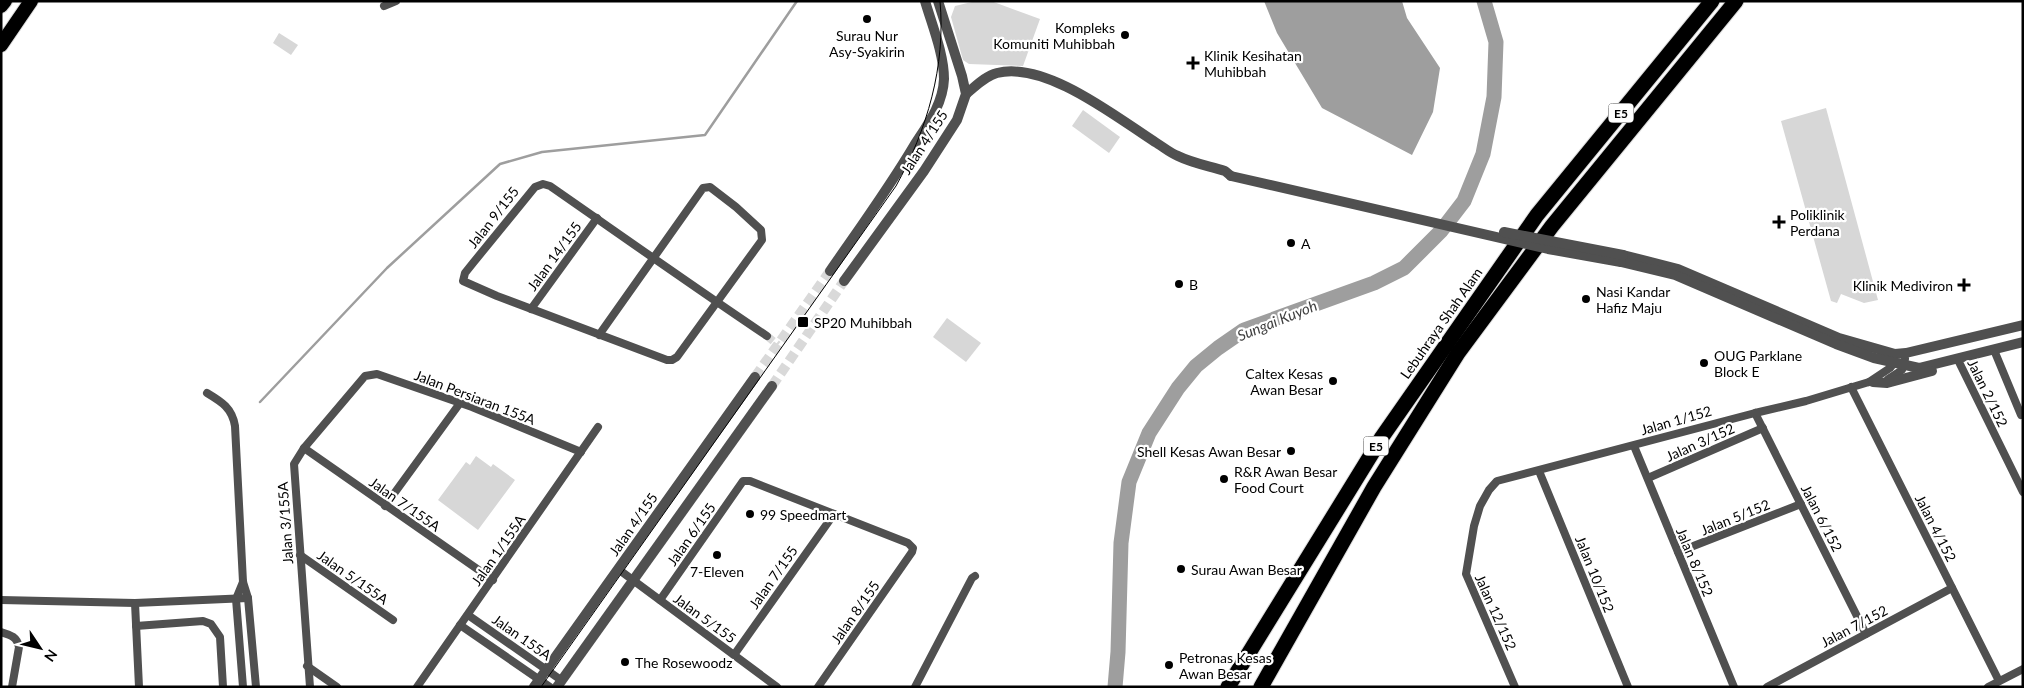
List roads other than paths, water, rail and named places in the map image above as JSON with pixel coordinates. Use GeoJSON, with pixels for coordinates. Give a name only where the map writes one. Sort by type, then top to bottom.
{"type":"FeatureCollection","features":[{"type":"Feature","properties":{"kind":"highway"},"geometry":{"type":"LineString","coordinates":[[1,6],[4,1]]}},
{"type":"Feature","properties":{"kind":"highway"},"geometry":{"type":"LineString","coordinates":[[1,46],[31,1]]}},
{"type":"Feature","properties":{"kind":"highway","name":"Lebuhraya Shah Alam"},"geometry":{"type":"LineString","coordinates":[[1228,687],[1382,437],[1537,215],[1712,1]]}},
{"type":"Feature","properties":{"kind":"highway","name":"E5"},"geometry":{"type":"LineString","coordinates":[[1262,687],[1374,488],[1458,352],[1558,219],[1736,1]]}},
{"type":"Feature","properties":{"kind":"street"},"geometry":{"type":"LineString","coordinates":[[384,6],[396,1]]}},
{"type":"Feature","properties":{"kind":"street","name":"Jalan 4/155"},"geometry":{"type":"LineString","coordinates":[[830,271],[898,174],[935,112],[942,93],[944,77],[925,1]]}},
{"type":"Feature","properties":{"kind":"street"},"geometry":{"type":"LineString","coordinates":[[938,1],[966,94],[985,78],[997,73],[1017,72],[1036,74],[1058,82],[1084,97],[1177,156],[1230,173],[1678,269],[1750,304],[1920,368],[1958,360],[2023,342]]}},
{"type":"Feature","properties":{"kind":"street","name":"Jalan 4/155"},"geometry":{"type":"LineString","coordinates":[[844,281],[924,171],[957,120],[966,94]]}},
{"type":"Feature","properties":{"kind":"street","name":"Jalan 9/155"},"geometry":{"type":"LineString","coordinates":[[717,302],[677,357],[672,360],[662,359],[531,309],[464,282],[462,278],[535,186],[542,184],[550,186],[767,336]]}},
{"type":"Feature","properties":{"kind":"street"},"geometry":{"type":"LineString","coordinates":[[599,335],[704,188],[707,187],[736,207],[758,226],[762,234],[762,240],[717,302]]}},
{"type":"Feature","properties":{"kind":"street","name":"Jalan 14/155"},"geometry":{"type":"LineString","coordinates":[[531,309],[597,218]]}},
{"type":"Feature","properties":{"kind":"street"},"geometry":{"type":"LineString","coordinates":[[1900,359],[2023,325]]}},
{"type":"Feature","properties":{"kind":"street"},"geometry":{"type":"LineString","coordinates":[[1994,350],[2021,415]]}},
{"type":"Feature","properties":{"kind":"street","name":"Jalan 1/152"},"geometry":{"type":"LineString","coordinates":[[1489,490],[1497,481],[1806,401],[1851,387],[1893,378],[1902,370],[1900,359]]}},
{"type":"Feature","properties":{"kind":"street"},"geometry":{"type":"LineString","coordinates":[[1871,382],[1887,383],[1908,378],[1943,368],[1958,360]]}},
{"type":"Feature","properties":{"kind":"street","name":"Jalan 2/152"},"geometry":{"type":"LineString","coordinates":[[1958,360],[2023,492]]}},
{"type":"Feature","properties":{"kind":"street","name":"Jalan Persiaran 155A"},"geometry":{"type":"LineString","coordinates":[[360,381],[365,376],[377,374],[460,403],[581,452]]}},
{"type":"Feature","properties":{"kind":"street","name":"Jalan 4/155"},"geometry":{"type":"LineString","coordinates":[[536,683],[755,377]]}},
{"type":"Feature","properties":{"kind":"street","name":"Jalan 3/155A"},"geometry":{"type":"LineString","coordinates":[[310,687],[293,471],[296,458],[360,381]]}},
{"type":"Feature","properties":{"kind":"street"},"geometry":{"type":"LineString","coordinates":[[559,683],[634,581],[772,386]]}},
{"type":"Feature","properties":{"kind":"street","name":"Jalan 4/152"},"geometry":{"type":"LineString","coordinates":[[1851,387],[1999,681]]}},
{"type":"Feature","properties":{"kind":"street"},"geometry":{"type":"LineString","coordinates":[[207,393],[225,404],[234,418],[243,582],[248,598],[256,687]]}},
{"type":"Feature","properties":{"kind":"street"},"geometry":{"type":"LineString","coordinates":[[385,506],[460,403]]}},
{"type":"Feature","properties":{"kind":"street","name":"Jalan 6/152"},"geometry":{"type":"LineString","coordinates":[[1755,413],[1866,634]]}},
{"type":"Feature","properties":{"kind":"street","name":"Jalan 1/155A"},"geometry":{"type":"LineString","coordinates":[[417,687],[598,427]]}},
{"type":"Feature","properties":{"kind":"street","name":"Jalan 3/152"},"geometry":{"type":"LineString","coordinates":[[1648,478],[1763,428]]}},
{"type":"Feature","properties":{"kind":"street","name":"Jalan 8/152"},"geometry":{"type":"LineString","coordinates":[[1634,446],[1734,687]]}},
{"type":"Feature","properties":{"kind":"street","name":"Jalan 7/155A"},"geometry":{"type":"LineString","coordinates":[[304,448],[493,580]]}},
{"type":"Feature","properties":{"kind":"street","name":"Jalan 10/152"},"geometry":{"type":"LineString","coordinates":[[1539,471],[1628,687]]}},
{"type":"Feature","properties":{"kind":"street","name":"Jalan 6/155"},"geometry":{"type":"LineString","coordinates":[[660,600],[744,481],[750,481],[834,514]]}},
{"type":"Feature","properties":{"kind":"street","name":"Jalan 12/152"},"geometry":{"type":"LineString","coordinates":[[1489,490],[1480,506],[1474,526],[1466,574],[1515,687]]}},
{"type":"Feature","properties":{"kind":"street","name":"Jalan 5/152"},"geometry":{"type":"LineString","coordinates":[[1678,552],[1801,504]]}},
{"type":"Feature","properties":{"kind":"street","name":"Jalan 8/155"},"geometry":{"type":"LineString","coordinates":[[818,687],[913,548],[908,543],[834,514]]}},
{"type":"Feature","properties":{"kind":"street","name":"Jalan 7/155"},"geometry":{"type":"LineString","coordinates":[[734,655],[834,514]]}},
{"type":"Feature","properties":{"kind":"street","name":"Jalan 5/155A"},"geometry":{"type":"LineString","coordinates":[[300,555],[393,620]]}},
{"type":"Feature","properties":{"kind":"street","name":"Jalan 5/155"},"geometry":{"type":"LineString","coordinates":[[618,570],[778,687]]}},
{"type":"Feature","properties":{"kind":"street"},"geometry":{"type":"LineString","coordinates":[[915,687],[972,578],[975,576]]}},
{"type":"Feature","properties":{"kind":"street"},"geometry":{"type":"LineString","coordinates":[[243,582],[236,599],[243,687]]}},
{"type":"Feature","properties":{"kind":"street","name":"Jalan 7/152"},"geometry":{"type":"LineString","coordinates":[[1767,687],[1952,588]]}},
{"type":"Feature","properties":{"kind":"street"},"geometry":{"type":"LineString","coordinates":[[1,600],[135,603],[248,598]]}},
{"type":"Feature","properties":{"kind":"street"},"geometry":{"type":"LineString","coordinates":[[135,603],[140,687]]}},
{"type":"Feature","properties":{"kind":"street","name":"Jalan 155A"},"geometry":{"type":"LineString","coordinates":[[468,615],[546,669],[559,683]]}},
{"type":"Feature","properties":{"kind":"street"},"geometry":{"type":"LineString","coordinates":[[136,626],[202,621],[211,624],[220,637],[223,687]]}},
{"type":"Feature","properties":{"kind":"street","name":"Jalan 155A"},"geometry":{"type":"LineString","coordinates":[[460,626],[536,683],[550,687]]}},
{"type":"Feature","properties":{"kind":"street"},"geometry":{"type":"LineString","coordinates":[[1,632],[13,636],[18,641],[12,687]]}},
{"type":"Feature","properties":{"kind":"street"},"geometry":{"type":"LineString","coordinates":[[307,666],[337,687]]}},
{"type":"Feature","properties":{"kind":"street"},"geometry":{"type":"LineString","coordinates":[[1988,687],[2023,669]]}},
{"type":"Feature","properties":{"kind":"waterway"},"geometry":{"type":"LineString","coordinates":[[260,402],[387,268],[500,164],[542,152],[705,135],[797,1]]}},
{"type":"Feature","properties":{"kind":"waterway","name":"Sungai Kuyoh"},"geometry":{"type":"LineString","coordinates":[[1115,687],[1118,652],[1121,543],[1129,482],[1149,433],[1178,388],[1196,366],[1244,330],[1374,283],[1404,268],[1441,231],[1464,201],[1483,154],[1494,97],[1496,42],[1484,1]]}},
{"type":"Feature","properties":{"kind":"tunnel"},"geometry":{"type":"LineString","coordinates":[[755,377],[830,271]]}},
{"type":"Feature","properties":{"kind":"tunnel"},"geometry":{"type":"LineString","coordinates":[[772,386],[844,281]]}},
{"type":"Feature","properties":{"kind":"tunnel"},"geometry":{"type":"LineString","coordinates":[[767,336],[778,345]]}},
{"type":"Feature","properties":{"kind":"tram line"},"geometry":{"type":"LineString","coordinates":[[541,687],[896,186],[917,143],[932,97],[940,49],[940,1]]}},
{"type":"Feature","properties":{"kind":"place","name":"Surau Nur Asy-Syakirin"},"geometry":{"type":"Point","coordinates":[867,19]}},
{"type":"Feature","properties":{"kind":"place","name":"Kompleks Komuniti Muhibbah"},"geometry":{"type":"Point","coordinates":[1125,35]}},
{"type":"Feature","properties":{"kind":"place","name":"Klinik Kesihatan Muhibbah"},"geometry":{"type":"Point","coordinates":[1193,63]}},
{"type":"Feature","properties":{"kind":"place","name":"Poliklinik Perdana"},"geometry":{"type":"Point","coordinates":[1779,222]}},
{"type":"Feature","properties":{"kind":"place","name":"A"},"geometry":{"type":"Point","coordinates":[1291,243]}},
{"type":"Feature","properties":{"kind":"place","name":"B"},"geometry":{"type":"Point","coordinates":[1179,284]}},
{"type":"Feature","properties":{"kind":"place","name":"Klinik Mediviron"},"geometry":{"type":"Point","coordinates":[1964,285]}},
{"type":"Feature","properties":{"kind":"place","name":"Nasi Kandar Hafiz Maju"},"geometry":{"type":"Point","coordinates":[1586,299]}},
{"type":"Feature","properties":{"kind":"place","name":"SP20 Muhibbah"},"geometry":{"type":"Point","coordinates":[803,322]}},
{"type":"Feature","properties":{"kind":"place","name":"OUG Parklane Block E"},"geometry":{"type":"Point","coordinates":[1704,363]}},
{"type":"Feature","properties":{"kind":"place","name":"Caltex Kesas Awan Besar"},"geometry":{"type":"Point","coordinates":[1333,381]}},
{"type":"Feature","properties":{"kind":"place","name":"Shell Kesas Awan Besar"},"geometry":{"type":"Point","coordinates":[1291,451]}},
{"type":"Feature","properties":{"kind":"place","name":"R&R Awan Besar Food Court"},"geometry":{"type":"Point","coordinates":[1224,479]}},
{"type":"Feature","properties":{"kind":"place","name":"99 Speedmart"},"geometry":{"type":"Point","coordinates":[750,514]}},
{"type":"Feature","properties":{"kind":"place","name":"7-Eleven"},"geometry":{"type":"Point","coordinates":[717,555]}},
{"type":"Feature","properties":{"kind":"place","name":"Surau Awan Besar"},"geometry":{"type":"Point","coordinates":[1181,569]}},
{"type":"Feature","properties":{"kind":"place","name":"The Rosewoodz"},"geometry":{"type":"Point","coordinates":[625,662]}},
{"type":"Feature","properties":{"kind":"place","name":"Petronas Kesas Awan Besar"},"geometry":{"type":"Point","coordinates":[1169,665]}}]}
